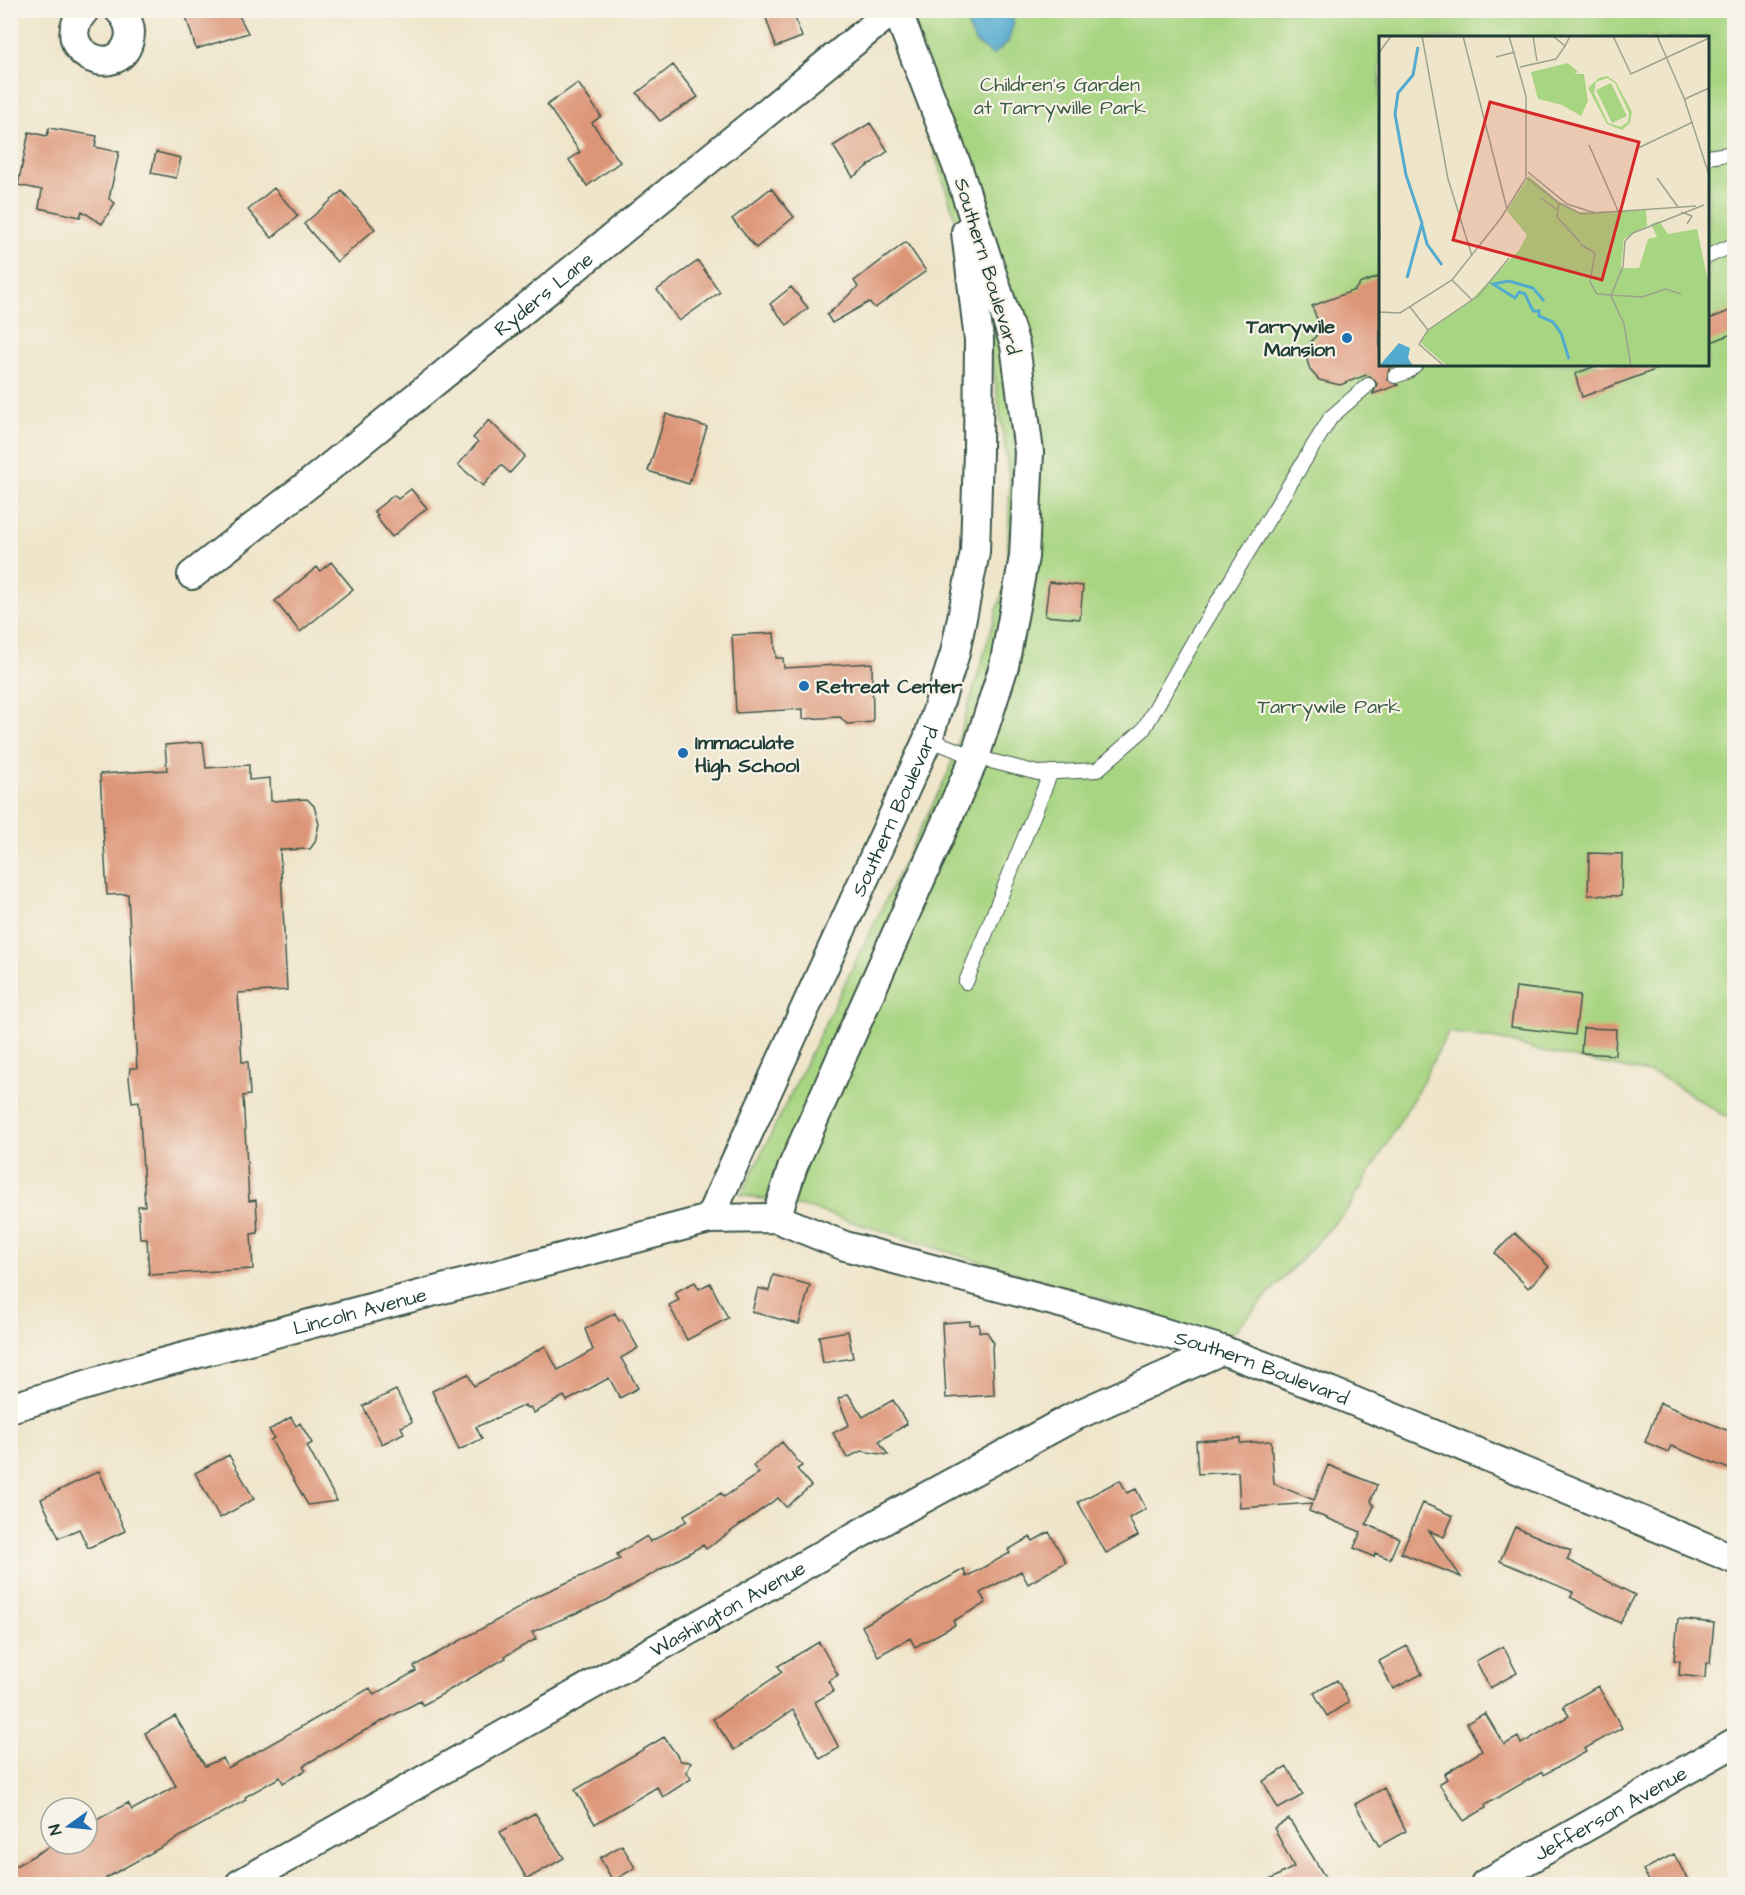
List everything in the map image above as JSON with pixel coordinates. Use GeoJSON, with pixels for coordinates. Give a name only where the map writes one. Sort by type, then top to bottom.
{"type":"FeatureCollection","features":[{"type":"Feature","properties":{"kind":"street"},"geometry":{"type":"LineString","coordinates":[[85,10],[75,25],[76,43],[87,57],[105,61],[122,53],[130,36],[126,19],[118,10]]}},
{"type":"Feature","properties":{"kind":"street","name":"Southern Boulevard"},"geometry":{"type":"LineString","coordinates":[[776,1218],[792,1166],[975,757],[1004,666],[1024,557],[1029,452],[1016,345],[957,166],[895,10]]}},
{"type":"Feature","properties":{"kind":"street","name":"Ryders Lane"},"geometry":{"type":"LineString","coordinates":[[192,575],[315,480],[895,10]]}},
{"type":"Feature","properties":{"kind":"street","name":"Southern Boulevard"},"geometry":{"type":"LineString","coordinates":[[957,166],[979,340],[975,552],[955,653],[928,739],[709,1219],[776,1218],[845,1246],[1083,1309],[1222,1350],[1329,1391],[1734,1559]]}},
{"type":"Feature","properties":{"kind":"street","name":"Lincoln Avenue"},"geometry":{"type":"LineString","coordinates":[[10,1408],[188,1356],[709,1219]]}},
{"type":"Feature","properties":{"kind":"street","name":"Washington Avenue"},"geometry":{"type":"LineString","coordinates":[[240,1884],[900,1511],[1076,1416],[1222,1350]]}},
{"type":"Feature","properties":{"kind":"street","name":"Jefferson Avenue"},"geometry":{"type":"LineString","coordinates":[[1485,1884],[1734,1743]]}},
{"type":"Feature","properties":{"kind":"lane"},"geometry":{"type":"LineString","coordinates":[[1709,157],[1734,153]]}},
{"type":"Feature","properties":{"kind":"lane"},"geometry":{"type":"LineString","coordinates":[[1709,254],[1734,245]]}},
{"type":"Feature","properties":{"kind":"lane"},"geometry":{"type":"LineString","coordinates":[[1395,376],[1407,372],[1414,366]]}},
{"type":"Feature","properties":{"kind":"lane"},"geometry":{"type":"LineString","coordinates":[[928,739],[975,757],[1038,773],[1097,770],[1143,730],[1196,637],[1331,417],[1368,385]]}},
{"type":"Feature","properties":{"kind":"lane"},"geometry":{"type":"LineString","coordinates":[[966,982],[1051,772]]}},
{"type":"Feature","properties":{"kind":"green space","name":"Tarrywile Park"},"geometry":{"type":"Polygon","coordinates":[[[890,11],[1734,11],[1734,1122],[1659,1075],[1549,1053],[1502,1040],[1448,1032],[1415,1096],[1348,1209],[1225,1341],[812,1209],[741,1195],[949,771],[1007,577],[1010,482],[986,317],[890,11]]]}},
{"type":"Feature","properties":{"kind":"water"},"geometry":{"type":"Polygon","coordinates":[[[961,11],[1007,11],[1014,22],[1008,42],[993,55],[975,42],[961,11]]]}},
{"type":"Feature","properties":{"kind":"building"},"geometry":{"type":"Polygon","coordinates":[[[184,10],[236,10],[248,33],[196,49],[184,10]]]}},
{"type":"Feature","properties":{"kind":"building"},"geometry":{"type":"Polygon","coordinates":[[[792,10],[802,37],[776,47],[766,18],[792,10]]]}},
{"type":"Feature","properties":{"kind":"building"},"geometry":{"type":"Polygon","coordinates":[[[673,65],[698,97],[660,121],[637,93],[673,65]]]}},
{"type":"Feature","properties":{"kind":"building"},"geometry":{"type":"Polygon","coordinates":[[[578,83],[601,116],[592,123],[620,162],[587,186],[569,160],[580,152],[547,105],[578,83]]]}},
{"type":"Feature","properties":{"kind":"building"},"geometry":{"type":"Polygon","coordinates":[[[870,123],[888,151],[853,177],[833,146],[870,123]]]}},
{"type":"Feature","properties":{"kind":"building"},"geometry":{"type":"Polygon","coordinates":[[[49,128],[97,136],[95,147],[119,152],[109,199],[115,203],[102,224],[82,211],[80,217],[39,208],[42,190],[18,185],[29,132],[47,136],[49,128]]]}},
{"type":"Feature","properties":{"kind":"building"},"geometry":{"type":"Polygon","coordinates":[[[156,152],[181,158],[176,178],[151,173],[156,152]]]}},
{"type":"Feature","properties":{"kind":"building"},"geometry":{"type":"Polygon","coordinates":[[[274,188],[298,216],[272,238],[248,210],[274,188]]]}},
{"type":"Feature","properties":{"kind":"building"},"geometry":{"type":"Polygon","coordinates":[[[771,188],[794,217],[756,248],[732,219],[771,188]]]}},
{"type":"Feature","properties":{"kind":"building"},"geometry":{"type":"Polygon","coordinates":[[[342,191],[375,229],[337,262],[304,224],[342,191]]]}},
{"type":"Feature","properties":{"kind":"building"},"geometry":{"type":"Polygon","coordinates":[[[906,242],[926,271],[875,308],[869,302],[832,323],[827,315],[858,287],[854,281],[906,242]]]}},
{"type":"Feature","properties":{"kind":"building"},"geometry":{"type":"Polygon","coordinates":[[[698,261],[720,292],[679,321],[657,290],[698,261]]]}},
{"type":"Feature","properties":{"kind":"building","name":"Tarrywile Mansion"},"geometry":{"type":"Polygon","coordinates":[[[1379,276],[1379,366],[1390,366],[1387,379],[1398,385],[1373,394],[1377,384],[1370,376],[1366,375],[1340,385],[1319,380],[1310,370],[1307,360],[1310,343],[1321,330],[1312,306],[1355,290],[1359,284],[1379,276]]]}},
{"type":"Feature","properties":{"kind":"building"},"geometry":{"type":"Polygon","coordinates":[[[791,287],[808,308],[787,325],[770,304],[791,287]]]}},
{"type":"Feature","properties":{"kind":"building"},"geometry":{"type":"Polygon","coordinates":[[[1734,309],[1734,333],[1709,343],[1709,319],[1734,309]]]}},
{"type":"Feature","properties":{"kind":"building"},"geometry":{"type":"Polygon","coordinates":[[[1595,366],[1663,366],[1582,397],[1575,374],[1595,366]]]}},
{"type":"Feature","properties":{"kind":"building"},"geometry":{"type":"Polygon","coordinates":[[[666,414],[707,427],[689,484],[648,471],[666,414]]]}},
{"type":"Feature","properties":{"kind":"building"},"geometry":{"type":"Polygon","coordinates":[[[489,420],[525,456],[510,473],[501,465],[483,486],[458,465],[478,442],[473,438],[489,420]]]}},
{"type":"Feature","properties":{"kind":"building"},"geometry":{"type":"Polygon","coordinates":[[[411,489],[427,508],[392,537],[374,511],[394,495],[398,499],[411,489]]]}},
{"type":"Feature","properties":{"kind":"building"},"geometry":{"type":"Polygon","coordinates":[[[331,562],[353,589],[300,632],[275,601],[317,567],[320,571],[331,562]]]}},
{"type":"Feature","properties":{"kind":"building"},"geometry":{"type":"Polygon","coordinates":[[[1049,582],[1083,586],[1080,619],[1045,616],[1049,582]]]}},
{"type":"Feature","properties":{"kind":"building","name":"Retreat Center"},"geometry":{"type":"Polygon","coordinates":[[[774,633],[776,658],[783,658],[784,668],[872,663],[873,722],[847,724],[840,717],[803,719],[803,709],[736,713],[732,635],[774,633]]]}},
{"type":"Feature","properties":{"kind":"building"},"geometry":{"type":"Polygon","coordinates":[[[203,742],[206,768],[249,765],[249,780],[270,778],[271,801],[307,799],[314,806],[319,824],[315,842],[310,849],[280,850],[287,990],[238,993],[242,1062],[248,1062],[250,1095],[243,1096],[249,1201],[256,1200],[258,1233],[251,1234],[253,1269],[149,1275],[147,1239],[140,1239],[138,1206],[145,1206],[139,1101],[132,1102],[129,1078],[130,1068],[137,1068],[128,894],[107,895],[100,774],[167,770],[165,745],[203,742]]]}},
{"type":"Feature","properties":{"kind":"building"},"geometry":{"type":"Polygon","coordinates":[[[1589,853],[1622,854],[1621,896],[1588,895],[1589,853]]]}},
{"type":"Feature","properties":{"kind":"building"},"geometry":{"type":"Polygon","coordinates":[[[1516,987],[1580,995],[1575,1035],[1511,1027],[1516,987]]]}},
{"type":"Feature","properties":{"kind":"building"},"geometry":{"type":"Polygon","coordinates":[[[1583,1028],[1616,1029],[1615,1055],[1581,1053],[1583,1028]]]}},
{"type":"Feature","properties":{"kind":"building"},"geometry":{"type":"Polygon","coordinates":[[[1515,1233],[1549,1267],[1528,1288],[1495,1253],[1515,1233]]]}},
{"type":"Feature","properties":{"kind":"building"},"geometry":{"type":"Polygon","coordinates":[[[773,1275],[810,1285],[799,1324],[752,1312],[758,1288],[769,1291],[773,1275]]]}},
{"type":"Feature","properties":{"kind":"building"},"geometry":{"type":"Polygon","coordinates":[[[695,1282],[699,1289],[710,1283],[728,1318],[687,1340],[669,1305],[679,1300],[675,1292],[695,1282]]]}},
{"type":"Feature","properties":{"kind":"building"},"geometry":{"type":"Polygon","coordinates":[[[615,1313],[619,1321],[622,1319],[638,1348],[621,1358],[638,1388],[620,1398],[609,1378],[567,1401],[564,1396],[534,1413],[530,1407],[527,1408],[525,1405],[476,1427],[482,1439],[459,1450],[432,1391],[468,1374],[474,1386],[545,1346],[558,1370],[593,1350],[585,1329],[615,1313]]]}},
{"type":"Feature","properties":{"kind":"building"},"geometry":{"type":"Polygon","coordinates":[[[970,1321],[970,1325],[979,1324],[979,1332],[987,1332],[994,1343],[992,1347],[994,1395],[946,1398],[942,1323],[970,1321]]]}},
{"type":"Feature","properties":{"kind":"building"},"geometry":{"type":"Polygon","coordinates":[[[848,1331],[853,1358],[823,1363],[819,1336],[848,1331]]]}},
{"type":"Feature","properties":{"kind":"building"},"geometry":{"type":"Polygon","coordinates":[[[396,1390],[412,1422],[401,1427],[404,1433],[382,1444],[363,1406],[396,1390]]]}},
{"type":"Feature","properties":{"kind":"building"},"geometry":{"type":"Polygon","coordinates":[[[848,1394],[863,1417],[893,1400],[907,1424],[879,1441],[888,1455],[861,1451],[847,1458],[833,1433],[849,1425],[838,1399],[848,1394]]]}},
{"type":"Feature","properties":{"kind":"building"},"geometry":{"type":"Polygon","coordinates":[[[1660,1403],[1734,1433],[1734,1471],[1671,1446],[1668,1452],[1645,1442],[1660,1403]]]}},
{"type":"Feature","properties":{"kind":"building"},"geometry":{"type":"Polygon","coordinates":[[[291,1417],[296,1426],[300,1423],[312,1443],[307,1446],[337,1501],[308,1505],[271,1440],[274,1438],[269,1430],[291,1417]]]}},
{"type":"Feature","properties":{"kind":"building"},"geometry":{"type":"Polygon","coordinates":[[[1240,1438],[1240,1443],[1271,1441],[1274,1484],[1314,1500],[1328,1465],[1377,1485],[1371,1501],[1374,1506],[1366,1524],[1399,1538],[1390,1559],[1375,1553],[1374,1557],[1354,1548],[1361,1532],[1309,1511],[1312,1503],[1240,1508],[1238,1472],[1198,1474],[1196,1441],[1240,1438]]]}},
{"type":"Feature","properties":{"kind":"building"},"geometry":{"type":"Polygon","coordinates":[[[782,1442],[802,1466],[797,1469],[811,1486],[786,1507],[778,1498],[706,1549],[703,1545],[607,1600],[532,1632],[536,1639],[505,1656],[506,1658],[423,1705],[420,1701],[349,1739],[303,1766],[306,1770],[283,1783],[280,1777],[245,1797],[246,1800],[106,1878],[109,1884],[10,1884],[10,1869],[39,1853],[39,1856],[99,1856],[99,1819],[128,1803],[132,1810],[176,1786],[145,1733],[175,1716],[205,1766],[223,1758],[228,1768],[370,1688],[374,1695],[416,1671],[414,1666],[519,1608],[530,1599],[620,1559],[617,1554],[647,1536],[650,1542],[687,1521],[684,1515],[721,1493],[724,1497],[759,1473],[753,1466],[782,1442]]]}},
{"type":"Feature","properties":{"kind":"building"},"geometry":{"type":"Polygon","coordinates":[[[229,1455],[254,1499],[220,1518],[195,1473],[229,1455]]]}},
{"type":"Feature","properties":{"kind":"building"},"geometry":{"type":"Polygon","coordinates":[[[99,1471],[125,1531],[88,1548],[79,1529],[59,1538],[41,1499],[99,1471]]]}},
{"type":"Feature","properties":{"kind":"building"},"geometry":{"type":"Polygon","coordinates":[[[1120,1480],[1127,1493],[1136,1489],[1146,1509],[1129,1518],[1138,1536],[1106,1553],[1078,1502],[1120,1480]]]}},
{"type":"Feature","properties":{"kind":"building"},"geometry":{"type":"Polygon","coordinates":[[[1423,1503],[1453,1516],[1444,1537],[1429,1531],[1461,1577],[1401,1553],[1423,1503]]]}},
{"type":"Feature","properties":{"kind":"building"},"geometry":{"type":"Polygon","coordinates":[[[1515,1527],[1571,1551],[1567,1560],[1635,1595],[1620,1623],[1570,1597],[1573,1592],[1500,1561],[1515,1527]]]}},
{"type":"Feature","properties":{"kind":"building"},"geometry":{"type":"Polygon","coordinates":[[[1049,1532],[1066,1562],[1028,1584],[1021,1571],[980,1593],[986,1603],[953,1621],[955,1625],[915,1647],[910,1638],[878,1656],[862,1626],[964,1569],[966,1577],[1010,1553],[1008,1550],[1030,1537],[1033,1541],[1049,1532]]]}},
{"type":"Feature","properties":{"kind":"building"},"geometry":{"type":"Polygon","coordinates":[[[1678,1619],[1714,1623],[1710,1663],[1706,1663],[1705,1678],[1679,1675],[1680,1661],[1674,1660],[1678,1619]]]}},
{"type":"Feature","properties":{"kind":"building"},"geometry":{"type":"Polygon","coordinates":[[[819,1642],[838,1675],[828,1681],[834,1691],[815,1702],[839,1748],[820,1759],[793,1710],[734,1750],[713,1719],[782,1672],[778,1666],[819,1642]]]}},
{"type":"Feature","properties":{"kind":"building"},"geometry":{"type":"Polygon","coordinates":[[[1407,1646],[1422,1674],[1393,1689],[1379,1661],[1407,1646]]]}},
{"type":"Feature","properties":{"kind":"building"},"geometry":{"type":"Polygon","coordinates":[[[1503,1646],[1517,1673],[1490,1688],[1476,1661],[1503,1646]]]}},
{"type":"Feature","properties":{"kind":"building"},"geometry":{"type":"Polygon","coordinates":[[[1337,1680],[1349,1702],[1327,1716],[1314,1693],[1337,1680]]]}},
{"type":"Feature","properties":{"kind":"building"},"geometry":{"type":"Polygon","coordinates":[[[1598,1686],[1622,1728],[1584,1749],[1586,1752],[1543,1775],[1542,1772],[1485,1805],[1486,1808],[1464,1821],[1439,1784],[1447,1779],[1444,1774],[1482,1751],[1467,1723],[1485,1713],[1504,1745],[1518,1737],[1521,1744],[1569,1716],[1563,1706],[1598,1686]]]}},
{"type":"Feature","properties":{"kind":"building"},"geometry":{"type":"Polygon","coordinates":[[[664,1737],[681,1761],[691,1762],[687,1772],[691,1779],[663,1797],[657,1787],[595,1824],[575,1790],[664,1737]]]}},
{"type":"Feature","properties":{"kind":"building"},"geometry":{"type":"Polygon","coordinates":[[[1287,1767],[1303,1795],[1278,1809],[1263,1781],[1287,1767]]]}},
{"type":"Feature","properties":{"kind":"building"},"geometry":{"type":"Polygon","coordinates":[[[1384,1788],[1406,1831],[1379,1846],[1355,1804],[1384,1788]]]}},
{"type":"Feature","properties":{"kind":"building"},"geometry":{"type":"Polygon","coordinates":[[[535,1813],[564,1858],[527,1879],[500,1832],[535,1813]]]}},
{"type":"Feature","properties":{"kind":"building"},"geometry":{"type":"Polygon","coordinates":[[[1289,1819],[1329,1884],[1262,1884],[1294,1867],[1274,1828],[1289,1819]]]}},
{"type":"Feature","properties":{"kind":"building"},"geometry":{"type":"Polygon","coordinates":[[[622,1845],[635,1868],[613,1881],[600,1858],[622,1845]]]}},
{"type":"Feature","properties":{"kind":"building"},"geometry":{"type":"Polygon","coordinates":[[[1674,1854],[1690,1884],[1651,1884],[1643,1870],[1674,1854]]]}},
{"type":"Feature","properties":{"kind":"place","name":"Tarrywile Mansion"},"geometry":{"type":"Point","coordinates":[1347,338]}},
{"type":"Feature","properties":{"kind":"place","name":"Retreat Center"},"geometry":{"type":"Point","coordinates":[804,686]}},
{"type":"Feature","properties":{"kind":"place","name":"Immaculate High School"},"geometry":{"type":"Point","coordinates":[683,753]}},
{"type":"Feature","properties":{"kind":"park label","name":"Children's Garden at Tarrywille Park"},"geometry":{"type":"Point","coordinates":[1060,96]}}]}
